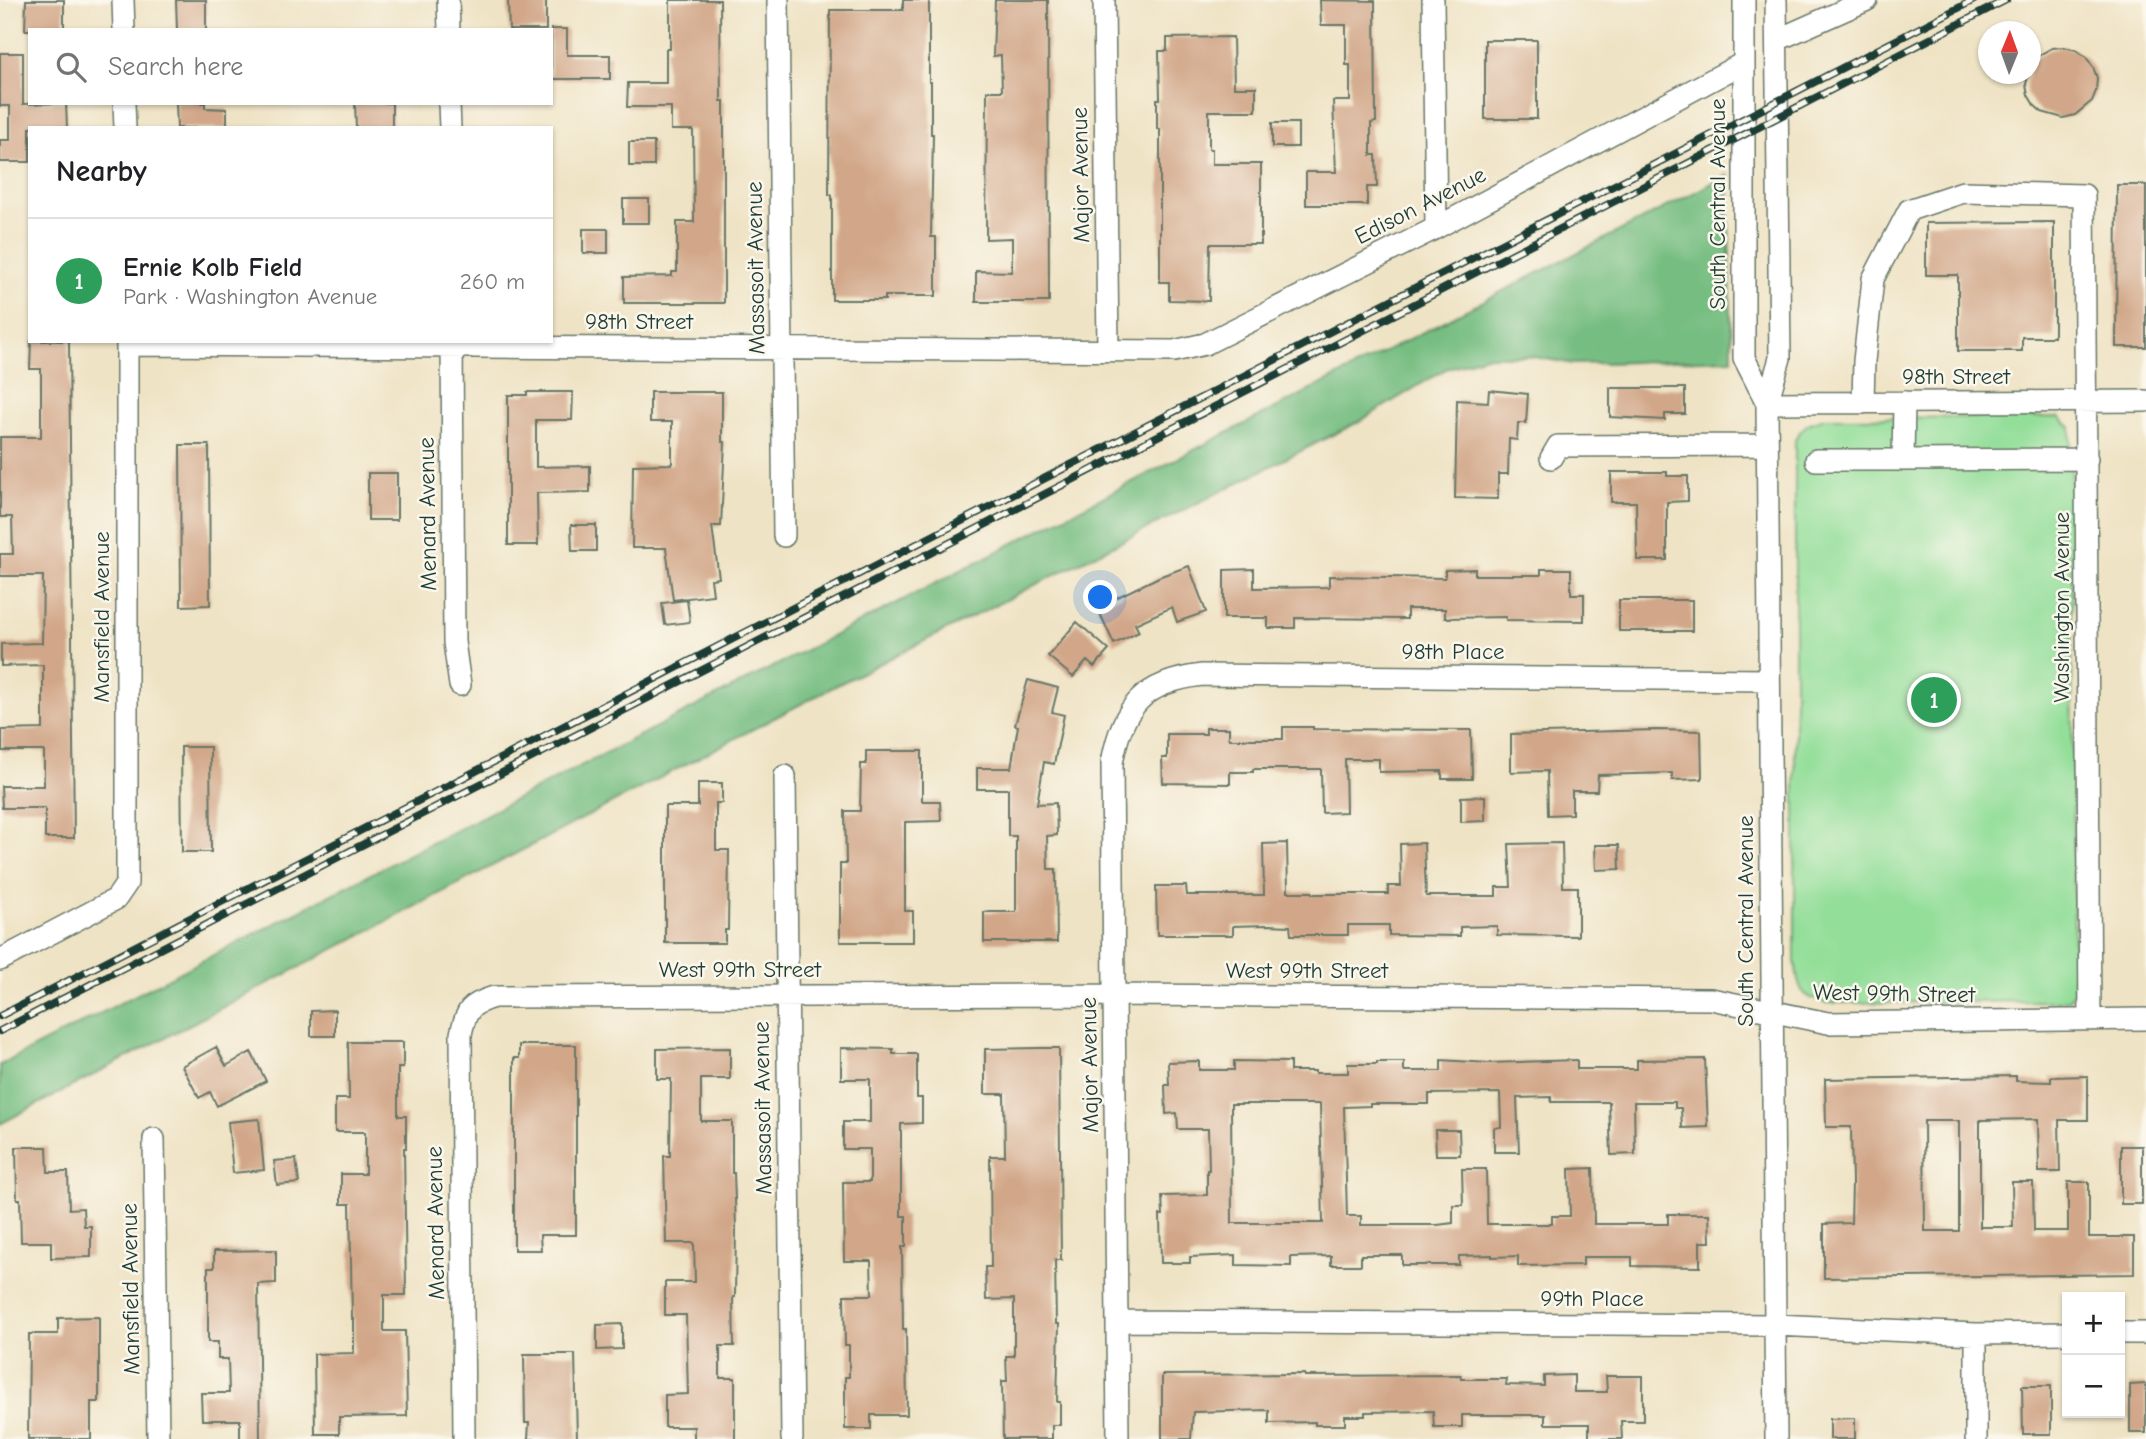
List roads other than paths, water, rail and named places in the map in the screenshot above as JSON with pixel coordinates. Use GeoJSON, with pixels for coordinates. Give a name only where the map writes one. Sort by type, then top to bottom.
{"type":"FeatureCollection","features":[{"type":"Feature","properties":{"kind":"street"},"geometry":{"type":"LineString","coordinates":[[123,0],[124,28]]}},
{"type":"Feature","properties":{"kind":"street"},"geometry":{"type":"LineString","coordinates":[[448,0],[449,28]]}},
{"type":"Feature","properties":{"kind":"street","name":"Massasoit Avenue"},"geometry":{"type":"LineString","coordinates":[[778,0],[784,536]]}},
{"type":"Feature","properties":{"kind":"street","name":"Major Avenue"},"geometry":{"type":"LineString","coordinates":[[1104,0],[1108,349]]}},
{"type":"Feature","properties":{"kind":"street"},"geometry":{"type":"LineString","coordinates":[[1433,0],[1436,228]]}},
{"type":"Feature","properties":{"kind":"street","name":"South Central Avenue"},"geometry":{"type":"LineString","coordinates":[[1744,0],[1744,358],[1767,403]]}},
{"type":"Feature","properties":{"kind":"street","name":"South Central Avenue"},"geometry":{"type":"LineString","coordinates":[[1776,0],[1780,358],[1767,403],[1776,1439]]}},
{"type":"Feature","properties":{"kind":"street"},"geometry":{"type":"LineString","coordinates":[[1777,40],[1867,0]]}},
{"type":"Feature","properties":{"kind":"street","name":"Edison Avenue"},"geometry":{"type":"LineString","coordinates":[[1108,349],[1174,351],[1205,344],[1436,228],[1743,63]]}},
{"type":"Feature","properties":{"kind":"street"},"geometry":{"type":"LineString","coordinates":[[124,105],[125,126]]}},
{"type":"Feature","properties":{"kind":"street"},"geometry":{"type":"LineString","coordinates":[[449,105],[450,126]]}},
{"type":"Feature","properties":{"kind":"street","name":"Washington Avenue"},"geometry":{"type":"LineString","coordinates":[[1863,403],[1864,360],[1873,279],[1909,209],[1963,192],[2084,195],[2090,1019]]}},
{"type":"Feature","properties":{"kind":"street","name":"98th Street"},"geometry":{"type":"LineString","coordinates":[[127,343],[1108,349]]}},
{"type":"Feature","properties":{"kind":"street","name":"Mansfield Avenue"},"geometry":{"type":"LineString","coordinates":[[0,960],[116,899],[128,874],[127,343]]}},
{"type":"Feature","properties":{"kind":"street","name":"Menard Avenue"},"geometry":{"type":"LineString","coordinates":[[452,344],[454,642],[460,685]]}},
{"type":"Feature","properties":{"kind":"street","name":"98th Street"},"geometry":{"type":"LineString","coordinates":[[1767,403],[2146,401]]}},
{"type":"Feature","properties":{"kind":"street"},"geometry":{"type":"LineString","coordinates":[[1903,460],[1904,402]]}},
{"type":"Feature","properties":{"kind":"street"},"geometry":{"type":"LineString","coordinates":[[1551,458],[1558,446],[1767,445]]}},
{"type":"Feature","properties":{"kind":"street"},"geometry":{"type":"LineString","coordinates":[[1816,460],[2087,459]]}},
{"type":"Feature","properties":{"kind":"street","name":"98th Place"},"geometry":{"type":"LineString","coordinates":[[1141,697],[1167,681],[1202,675],[1769,680]]}},
{"type":"Feature","properties":{"kind":"street","name":"Major Avenue"},"geometry":{"type":"LineString","coordinates":[[1118,1439],[1112,763],[1124,720],[1141,697]]}},
{"type":"Feature","properties":{"kind":"street","name":"Massasoit Avenue"},"geometry":{"type":"LineString","coordinates":[[785,776],[792,1439]]}},
{"type":"Feature","properties":{"kind":"street","name":"West 99th Street"},"geometry":{"type":"LineString","coordinates":[[469,1008],[478,1002],[511,995],[1115,995],[1711,999],[1828,1023],[2146,1018]]}},
{"type":"Feature","properties":{"kind":"street","name":"Menard Avenue"},"geometry":{"type":"LineString","coordinates":[[464,1439],[460,1051],[463,1022],[469,1008]]}},
{"type":"Feature","properties":{"kind":"street","name":"Mansfield Avenue"},"geometry":{"type":"LineString","coordinates":[[154,1139],[158,1439]]}},
{"type":"Feature","properties":{"kind":"street","name":"99th Place"},"geometry":{"type":"LineString","coordinates":[[1117,1321],[1775,1325],[1976,1334],[2062,1333]]}},
{"type":"Feature","properties":{"kind":"street"},"geometry":{"type":"LineString","coordinates":[[2125,1333],[2146,1332]]}},
{"type":"Feature","properties":{"kind":"street"},"geometry":{"type":"LineString","coordinates":[[1976,1334],[1976,1439]]}},
{"type":"Feature","properties":{"kind":"railway"},"geometry":{"type":"LineString","coordinates":[[0,1016],[1974,0]]}},
{"type":"Feature","properties":{"kind":"railway"},"geometry":{"type":"LineString","coordinates":[[0,1031],[2006,0]]}},
{"type":"Feature","properties":{"kind":"place","name":"Ernie Kolb Field"},"geometry":{"type":"Point","coordinates":[1934,700]}}]}
